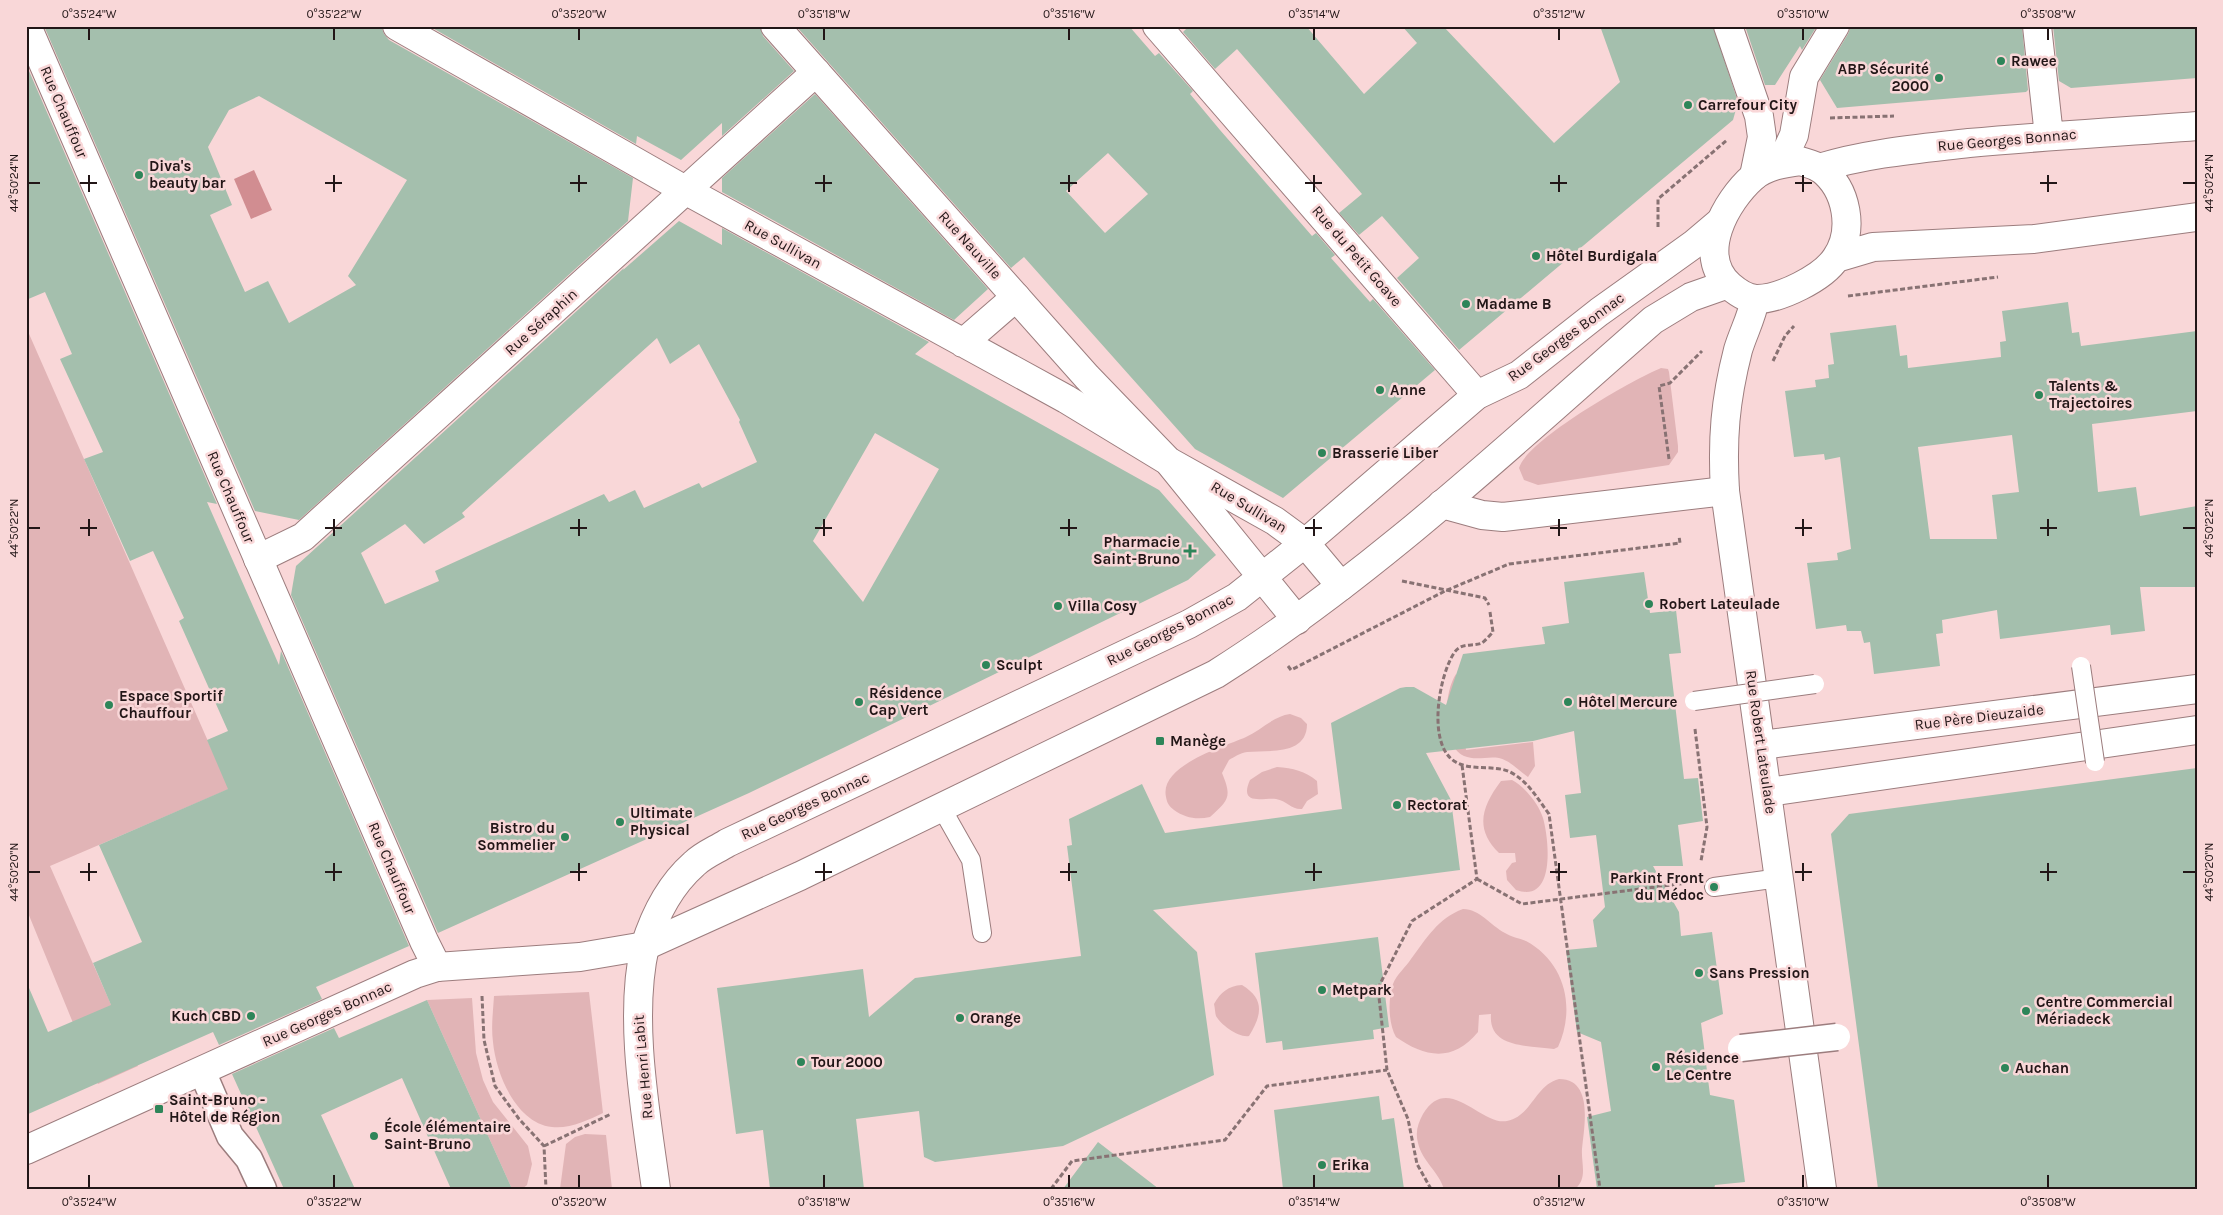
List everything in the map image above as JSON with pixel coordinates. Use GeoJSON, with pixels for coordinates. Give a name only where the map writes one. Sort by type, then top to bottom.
{"type":"FeatureCollection","features":[{"type":"Feature","properties":{"kind":"street","name":"Rue Chauffour"},"geometry":{"type":"LineString","coordinates":[[27,26],[424,941],[438,967]]}},
{"type":"Feature","properties":{"kind":"street","name":"Rue Sullivan"},"geometry":{"type":"LineString","coordinates":[[397,26],[685,190],[1066,399],[1168,461],[1275,520],[1305,543],[1341,586]]}},
{"type":"Feature","properties":{"kind":"street","name":"Rue Nauville"},"geometry":{"type":"LineString","coordinates":[[775,26],[1087,377],[1168,461]]}},
{"type":"Feature","properties":{"kind":"street","name":"Rue du Petit Goave"},"geometry":{"type":"LineString","coordinates":[[1157,26],[1477,395]]}},
{"type":"Feature","properties":{"kind":"street"},"geometry":{"type":"LineString","coordinates":[[1728,26],[1759,116],[1762,137],[1754,176]]}},
{"type":"Feature","properties":{"kind":"street"},"geometry":{"type":"LineString","coordinates":[[1781,163],[1794,135],[1804,77],[1835,26]]}},
{"type":"Feature","properties":{"kind":"street"},"geometry":{"type":"LineString","coordinates":[[2037,26],[2049,136]]}},
{"type":"Feature","properties":{"kind":"street","name":"Rue Séraphin"},"geometry":{"type":"LineString","coordinates":[[258,559],[302,537],[816,72]]}},
{"type":"Feature","properties":{"kind":"street","name":"Rue Georges Bonnac"},"geometry":{"type":"LineString","coordinates":[[1819,168],[1852,158],[1898,150],[2049,136],[2197,126]]}},
{"type":"Feature","properties":{"kind":"street"},"geometry":{"type":"LineString","coordinates":[[1800,161],[1819,168],[1829,176],[1841,193],[1846,212],[1847,232],[1836,258],[1822,272],[1788,292],[1756,299],[1741,294],[1728,284],[1718,268],[1713,249],[1720,222],[1733,201],[1754,176],[1781,163],[1800,161]]}},
{"type":"Feature","properties":{"kind":"street"},"geometry":{"type":"LineString","coordinates":[[1836,258],[1873,247],[2034,238],[2197,218]]}},
{"type":"Feature","properties":{"kind":"street","name":"Rue Georges Bonnac"},"geometry":{"type":"LineString","coordinates":[[645,946],[654,916],[672,887],[694,863],[727,843],[1189,624],[1237,597],[1305,543],[1477,395],[1519,375],[1599,312],[1694,244],[1720,222]]}},
{"type":"Feature","properties":{"kind":"street","name":"Rue Georges Bonnac"},"geometry":{"type":"LineString","coordinates":[[26,1150],[416,974],[438,967],[580,957],[645,946],[800,876],[1216,674],[1269,641],[1341,586],[1442,504],[1653,320],[1691,297],[1728,284]]}},
{"type":"Feature","properties":{"kind":"street"},"geometry":{"type":"LineString","coordinates":[[963,343],[1016,297]]}},
{"type":"Feature","properties":{"kind":"street","name":"Rue Robert Lateulade"},"geometry":{"type":"LineString","coordinates":[[1756,299],[1753,314],[1739,348],[1726,410],[1722,445],[1725,491],[1762,745],[1822,1189]]}},
{"type":"Feature","properties":{"kind":"street","name":"Rue Sullivan"},"geometry":{"type":"LineString","coordinates":[[1168,461],[1297,620]]}},
{"type":"Feature","properties":{"kind":"street"},"geometry":{"type":"LineString","coordinates":[[1442,504],[1482,515],[1503,517],[1725,491]]}},
{"type":"Feature","properties":{"kind":"street","name":"Rue Père Dieuzaide"},"geometry":{"type":"LineString","coordinates":[[1762,745],[2197,689]]}},
{"type":"Feature","properties":{"kind":"street"},"geometry":{"type":"LineString","coordinates":[[1768,792],[2197,730]]}},
{"type":"Feature","properties":{"kind":"street","name":"Rue Henri Labit"},"geometry":{"type":"LineString","coordinates":[[645,946],[638,997],[638,1027],[656,1189]]}},
{"type":"Feature","properties":{"kind":"street"},"geometry":{"type":"LineString","coordinates":[[1741,1048],[1838,1037]]}},
{"type":"Feature","properties":{"kind":"street"},"geometry":{"type":"LineString","coordinates":[[202,1071],[230,1136],[249,1159],[263,1189]]}},
{"type":"Feature","properties":{"kind":"lane"},"geometry":{"type":"LineString","coordinates":[[2081,666],[2094,762]]}},
{"type":"Feature","properties":{"kind":"lane"},"geometry":{"type":"LineString","coordinates":[[1694,701],[1815,684]]}},
{"type":"Feature","properties":{"kind":"lane"},"geometry":{"type":"LineString","coordinates":[[942,807],[971,860],[982,933]]}},
{"type":"Feature","properties":{"kind":"lane"},"geometry":{"type":"LineString","coordinates":[[1714,887],[1780,878]]}},
{"type":"Feature","properties":{"kind":"path"},"geometry":{"type":"LineString","coordinates":[[1834,119],[1894,116]]}},
{"type":"Feature","properties":{"kind":"path"},"geometry":{"type":"LineString","coordinates":[[1658,235],[1658,200],[1730,136]]}},
{"type":"Feature","properties":{"kind":"path"},"geometry":{"type":"LineString","coordinates":[[1669,458],[1659,386],[1670,383],[1707,346]]}},
{"type":"Feature","properties":{"kind":"path"},"geometry":{"type":"LineString","coordinates":[[1284,662],[1291,670],[1445,591],[1508,564],[1680,543],[1679,536]]}},
{"type":"Feature","properties":{"kind":"path"},"geometry":{"type":"LineString","coordinates":[[1401,581],[1485,598],[1489,605]]}},
{"type":"Feature","properties":{"kind":"path"},"geometry":{"type":"LineString","coordinates":[[1490,612],[1493,632],[1482,643],[1465,644],[1454,652],[1439,693],[1437,711],[1441,744],[1453,760],[1462,765],[1503,770],[1525,781],[1549,814],[1600,1189]]}},
{"type":"Feature","properties":{"kind":"path"},"geometry":{"type":"LineString","coordinates":[[1694,701],[1692,703],[1707,827],[1701,863]]}},
{"type":"Feature","properties":{"kind":"path"},"geometry":{"type":"LineString","coordinates":[[1462,765],[1477,879]]}},
{"type":"Feature","properties":{"kind":"path"},"geometry":{"type":"LineString","coordinates":[[1477,879],[1522,904],[1688,882]]}},
{"type":"Feature","properties":{"kind":"path"},"geometry":{"type":"LineString","coordinates":[[1431,1189],[1417,1164],[1408,1119],[1387,1070],[1378,988],[1412,921],[1477,879]]}},
{"type":"Feature","properties":{"kind":"path"},"geometry":{"type":"LineString","coordinates":[[482,964],[484,1040],[495,1086],[519,1118],[544,1146],[546,1189]]}},
{"type":"Feature","properties":{"kind":"path"},"geometry":{"type":"LineString","coordinates":[[1051,1189],[1072,1161],[1225,1140],[1267,1086],[1387,1070]]}},
{"type":"Feature","properties":{"kind":"path"},"geometry":{"type":"LineString","coordinates":[[544,1146],[645,1098]]}},
{"type":"Feature","properties":{"kind":"shaded area"},"geometry":{"type":"Polygon","coordinates":[[[254,170],[272,210],[251,219],[234,179],[254,170]]]}},
{"type":"Feature","properties":{"kind":"shaded area","name":"Espace Sportif Chauffour"},"geometry":{"type":"Polygon","coordinates":[[[26,327],[229,789],[50,866],[138,1066],[98,1084],[26,908],[26,327]]]}},
{"type":"Feature","properties":{"kind":"shaded area"},"geometry":{"type":"Polygon","coordinates":[[[1661,368],[1668,369],[1669,372],[1678,446],[1678,452],[1669,465],[1538,485],[1524,480],[1519,468],[1526,456],[1540,442],[1582,412],[1661,368]]]}},
{"type":"Feature","properties":{"kind":"shaded area"},"geometry":{"type":"Polygon","coordinates":[[[1456,674],[1466,750],[1533,742],[1535,766],[1528,777],[1503,759],[1468,757],[1456,750],[1451,741],[1446,717],[1449,693],[1456,674]]]}},
{"type":"Feature","properties":{"kind":"shaded area"},"geometry":{"type":"Polygon","coordinates":[[[1290,714],[1301,718],[1307,724],[1301,742],[1275,751],[1247,752],[1229,760],[1222,773],[1228,793],[1227,798],[1210,817],[1187,817],[1178,813],[1170,806],[1166,797],[1167,786],[1172,776],[1182,767],[1209,752],[1252,734],[1278,717],[1290,714]]]}},
{"type":"Feature","properties":{"kind":"shaded area"},"geometry":{"type":"Polygon","coordinates":[[[1277,767],[1288,768],[1308,775],[1317,781],[1318,794],[1307,801],[1302,809],[1298,809],[1276,799],[1254,799],[1247,794],[1250,780],[1262,772],[1277,767]]]}},
{"type":"Feature","properties":{"kind":"shaded area"},"geometry":{"type":"Polygon","coordinates":[[[1512,780],[1521,786],[1535,801],[1543,818],[1547,840],[1547,867],[1544,879],[1538,888],[1529,892],[1516,890],[1507,880],[1506,871],[1512,863],[1516,862],[1515,853],[1499,853],[1486,835],[1484,826],[1485,808],[1494,790],[1501,781],[1512,780]]]}},
{"type":"Feature","properties":{"kind":"shaded area"},"geometry":{"type":"Polygon","coordinates":[[[1463,909],[1480,914],[1500,930],[1526,941],[1550,961],[1558,973],[1566,1002],[1566,1017],[1558,1047],[1554,1049],[1522,1045],[1503,1039],[1496,1034],[1492,1025],[1491,1014],[1479,1015],[1478,1032],[1459,1049],[1448,1052],[1438,1054],[1417,1049],[1396,1037],[1391,1025],[1390,1011],[1390,997],[1394,981],[1433,930],[1446,918],[1463,909]]]}},
{"type":"Feature","properties":{"kind":"shaded area"},"geometry":{"type":"Polygon","coordinates":[[[1242,985],[1255,996],[1259,1008],[1257,1021],[1249,1036],[1235,1033],[1222,1023],[1216,1016],[1214,1004],[1225,990],[1242,985]]]}},
{"type":"Feature","properties":{"kind":"shaded area"},"geometry":{"type":"Polygon","coordinates":[[[589,992],[603,1113],[565,1127],[539,1124],[518,1107],[503,1082],[498,1068],[492,1036],[494,996],[589,992]]]}},
{"type":"Feature","properties":{"kind":"shaded area"},"geometry":{"type":"Polygon","coordinates":[[[472,998],[476,1053],[483,1080],[493,1102],[528,1146],[532,1164],[527,1185],[522,1189],[512,1189],[427,1000],[472,998]]]}},
{"type":"Feature","properties":{"kind":"shaded area"},"geometry":{"type":"Polygon","coordinates":[[[1559,1079],[1570,1081],[1578,1087],[1584,1106],[1583,1175],[1575,1189],[1444,1189],[1423,1155],[1417,1139],[1417,1131],[1423,1114],[1433,1102],[1443,1098],[1454,1099],[1486,1116],[1507,1121],[1522,1113],[1544,1087],[1559,1079]]]}},
{"type":"Feature","properties":{"kind":"shaded area"},"geometry":{"type":"Polygon","coordinates":[[[585,1134],[606,1135],[612,1189],[560,1189],[566,1144],[575,1137],[585,1134]]]}},
{"type":"Feature","properties":{"kind":"building"},"geometry":{"type":"Polygon","coordinates":[[[44,26],[381,26],[389,40],[633,178],[628,221],[299,520],[255,511],[44,26]],[[259,96],[229,110],[208,147],[232,205],[210,215],[245,292],[268,281],[289,323],[356,285],[348,276],[407,180],[259,96]]]}},
{"type":"Feature","properties":{"kind":"building"},"geometry":{"type":"Polygon","coordinates":[[[429,26],[760,26],[763,36],[794,71],[722,136],[722,123],[681,160],[637,136],[636,144],[429,26]]]}},
{"type":"Feature","properties":{"kind":"building"},"geometry":{"type":"Polygon","coordinates":[[[796,26],[1129,26],[1155,56],[1159,53],[1193,91],[1190,94],[1220,130],[1312,236],[1316,233],[1335,255],[1331,258],[1370,302],[1373,299],[1435,370],[1283,498],[1195,449],[1024,257],[1011,268],[796,26]],[[1108,153],[1066,191],[1105,233],[1148,194],[1108,153]]]}},
{"type":"Feature","properties":{"kind":"building"},"geometry":{"type":"Polygon","coordinates":[[[1189,26],[1306,26],[1364,94],[1417,43],[1402,26],[1443,26],[1554,143],[1620,82],[1600,26],[1713,26],[1738,102],[1733,120],[1459,350],[1397,278],[1419,258],[1382,216],[1359,235],[1339,213],[1362,194],[1237,49],[1215,69],[1183,32],[1189,26]]]}},
{"type":"Feature","properties":{"kind":"building"},"geometry":{"type":"Polygon","coordinates":[[[1745,26],[1817,26],[1802,50],[1800,46],[1775,85],[1765,85],[1745,26]]]}},
{"type":"Feature","properties":{"kind":"building"},"geometry":{"type":"Polygon","coordinates":[[[1851,26],[2022,26],[2028,90],[2026,92],[1837,108],[1820,80],[1851,26]]]}},
{"type":"Feature","properties":{"kind":"building"},"geometry":{"type":"Polygon","coordinates":[[[2053,26],[2197,26],[2197,78],[2071,88],[2059,81],[2053,26]]]}},
{"type":"Feature","properties":{"kind":"building"},"geometry":{"type":"Polygon","coordinates":[[[26,64],[217,504],[207,502],[279,665],[281,651],[409,946],[316,987],[322,999],[219,1045],[213,1032],[26,1115],[26,981],[48,1032],[111,1005],[93,963],[142,942],[99,845],[228,789],[207,740],[228,731],[179,621],[184,618],[153,551],[130,561],[84,459],[103,452],[60,359],[72,354],[45,292],[26,300],[26,64]]]}},
{"type":"Feature","properties":{"kind":"building"},"geometry":{"type":"Polygon","coordinates":[[[815,94],[988,289],[954,320],[722,192],[722,178],[815,94]]]}},
{"type":"Feature","properties":{"kind":"building"},"geometry":{"type":"Polygon","coordinates":[[[679,221],[722,245],[722,228],[929,342],[915,354],[1159,490],[1216,555],[1188,580],[843,748],[749,793],[438,933],[291,595],[296,566],[624,268],[623,270],[679,221]],[[657,338],[462,513],[465,517],[424,544],[405,524],[361,553],[385,604],[439,581],[435,571],[604,494],[609,502],[635,490],[644,508],[699,483],[702,488],[757,462],[739,422],[740,420],[699,344],[670,364],[657,338]],[[875,433],[813,541],[863,602],[939,469],[875,433]]]}},
{"type":"Feature","properties":{"kind":"building"},"geometry":{"type":"Polygon","coordinates":[[[2068,302],[2072,333],[2079,332],[2081,346],[2197,331],[2197,411],[2092,424],[2098,492],[2136,487],[2140,516],[2197,506],[2197,587],[2140,587],[2145,631],[2111,635],[2110,625],[2000,639],[1997,610],[1942,620],[1943,633],[1936,634],[1940,666],[1874,674],[1870,642],[1864,643],[1861,631],[1847,631],[1846,625],[1816,629],[1807,563],[1838,560],[1837,553],[1851,549],[1840,457],[1825,460],[1824,454],[1794,457],[1785,391],[1816,387],[1815,380],[1829,378],[1828,365],[1834,364],[1830,333],[1896,325],[1900,356],[1907,355],[1908,368],[2001,357],[2000,342],[2006,341],[2002,311],[2068,302]],[[2012,435],[1918,447],[1930,539],[1997,539],[1992,495],[2019,492],[2012,435]]]}},
{"type":"Feature","properties":{"kind":"building"},"geometry":{"type":"Polygon","coordinates":[[[1644,572],[1650,613],[1676,610],[1681,653],[1669,654],[1684,779],[1698,778],[1703,821],[1678,825],[1683,866],[1653,866],[1679,912],[1681,936],[1712,932],[1723,1014],[1701,1023],[1710,1095],[1734,1100],[1745,1182],[1715,1185],[1714,1189],[1597,1189],[1587,1117],[1611,1111],[1601,1042],[1577,1032],[1566,950],[1597,947],[1593,920],[1605,907],[1596,835],[1570,838],[1565,795],[1581,793],[1574,731],[1533,741],[1426,753],[1451,800],[1460,870],[1153,910],[1197,952],[1214,1075],[1063,1146],[935,1162],[924,1157],[919,1111],[856,1119],[864,1189],[770,1189],[763,1130],[736,1134],[717,988],[863,969],[869,1017],[915,978],[1081,956],[1067,846],[1072,845],[1069,819],[1142,784],[1165,833],[1342,809],[1331,723],[1400,688],[1406,687],[1414,687],[1446,705],[1463,654],[1545,644],[1542,627],[1569,623],[1564,582],[1644,572]]]}},
{"type":"Feature","properties":{"kind":"building","name":"Centre Commercial Mériadeck"},"geometry":{"type":"Polygon","coordinates":[[[2197,768],[2197,1189],[1878,1189],[1831,834],[1849,814],[2197,768]]]}},
{"type":"Feature","properties":{"kind":"building","name":"Metpark"},"geometry":{"type":"Polygon","coordinates":[[[1378,937],[1389,1027],[1373,1030],[1374,1039],[1283,1050],[1282,1041],[1266,1043],[1255,953],[1378,937]]]}},
{"type":"Feature","properties":{"kind":"building","name":"École élémentaire Saint-Bruno"},"geometry":{"type":"Polygon","coordinates":[[[427,1000],[512,1189],[451,1189],[402,1078],[321,1115],[355,1189],[284,1189],[232,1074],[334,1028],[339,1038],[427,1000]]]}},
{"type":"Feature","properties":{"kind":"building","name":"Erika"},"geometry":{"type":"Polygon","coordinates":[[[1379,1096],[1382,1120],[1394,1118],[1404,1189],[1283,1189],[1274,1110],[1379,1096]]]}},
{"type":"Feature","properties":{"kind":"building"},"geometry":{"type":"Polygon","coordinates":[[[1098,1142],[1159,1189],[1063,1189],[1098,1142]]]}},
{"type":"Feature","properties":{"kind":"place","name":"Rawee"},"geometry":{"type":"Point","coordinates":[2001,61]}},
{"type":"Feature","properties":{"kind":"place","name":"ABP Sécurité 2000"},"geometry":{"type":"Point","coordinates":[1939,78]}},
{"type":"Feature","properties":{"kind":"place","name":"Carrefour City"},"geometry":{"type":"Point","coordinates":[1688,105]}},
{"type":"Feature","properties":{"kind":"place","name":"Diva's beauty bar"},"geometry":{"type":"Point","coordinates":[139,175]}},
{"type":"Feature","properties":{"kind":"place","name":"Hôtel Burdigala"},"geometry":{"type":"Point","coordinates":[1536,256]}},
{"type":"Feature","properties":{"kind":"place","name":"Madame B"},"geometry":{"type":"Point","coordinates":[1466,304]}},
{"type":"Feature","properties":{"kind":"place","name":"Anne"},"geometry":{"type":"Point","coordinates":[1380,390]}},
{"type":"Feature","properties":{"kind":"place","name":"Talents & Trajectoires"},"geometry":{"type":"Point","coordinates":[2039,395]}},
{"type":"Feature","properties":{"kind":"place","name":"Brasserie Liber"},"geometry":{"type":"Point","coordinates":[1322,453]}},
{"type":"Feature","properties":{"kind":"place","name":"Pharmacie Saint-Bruno"},"geometry":{"type":"Point","coordinates":[1190,551]}},
{"type":"Feature","properties":{"kind":"place","name":"Robert Lateulade"},"geometry":{"type":"Point","coordinates":[1649,604]}},
{"type":"Feature","properties":{"kind":"place","name":"Villa Cosy"},"geometry":{"type":"Point","coordinates":[1058,606]}},
{"type":"Feature","properties":{"kind":"place","name":"Sculpt"},"geometry":{"type":"Point","coordinates":[986,665]}},
{"type":"Feature","properties":{"kind":"place","name":"Résidence Cap Vert"},"geometry":{"type":"Point","coordinates":[859,702]}},
{"type":"Feature","properties":{"kind":"place","name":"Hôtel Mercure"},"geometry":{"type":"Point","coordinates":[1568,702]}},
{"type":"Feature","properties":{"kind":"place","name":"Espace Sportif Chauffour"},"geometry":{"type":"Point","coordinates":[109,705]}},
{"type":"Feature","properties":{"kind":"place","name":"Manège"},"geometry":{"type":"Point","coordinates":[1160,741]}},
{"type":"Feature","properties":{"kind":"place","name":"Rectorat"},"geometry":{"type":"Point","coordinates":[1397,805]}},
{"type":"Feature","properties":{"kind":"place","name":"Ultimate Physical"},"geometry":{"type":"Point","coordinates":[620,822]}},
{"type":"Feature","properties":{"kind":"place","name":"Bistro du Sommelier"},"geometry":{"type":"Point","coordinates":[565,837]}},
{"type":"Feature","properties":{"kind":"place","name":"Parkint Front du Médoc"},"geometry":{"type":"Point","coordinates":[1714,887]}},
{"type":"Feature","properties":{"kind":"place","name":"Sans Pression"},"geometry":{"type":"Point","coordinates":[1699,973]}},
{"type":"Feature","properties":{"kind":"place","name":"Metpark"},"geometry":{"type":"Point","coordinates":[1322,990]}},
{"type":"Feature","properties":{"kind":"place","name":"Centre Commercial Mériadeck"},"geometry":{"type":"Point","coordinates":[2026,1011]}},
{"type":"Feature","properties":{"kind":"place","name":"Kuch CBD"},"geometry":{"type":"Point","coordinates":[251,1016]}},
{"type":"Feature","properties":{"kind":"place","name":"Orange"},"geometry":{"type":"Point","coordinates":[960,1018]}},
{"type":"Feature","properties":{"kind":"place","name":"Tour 2000"},"geometry":{"type":"Point","coordinates":[801,1062]}},
{"type":"Feature","properties":{"kind":"place","name":"Résidence Le Centre"},"geometry":{"type":"Point","coordinates":[1656,1067]}},
{"type":"Feature","properties":{"kind":"place","name":"Auchan"},"geometry":{"type":"Point","coordinates":[2005,1068]}},
{"type":"Feature","properties":{"kind":"place","name":"Saint-Bruno - Hôtel de Région"},"geometry":{"type":"Point","coordinates":[159,1109]}},
{"type":"Feature","properties":{"kind":"place","name":"École élémentaire Saint-Bruno"},"geometry":{"type":"Point","coordinates":[374,1136]}},
{"type":"Feature","properties":{"kind":"place","name":"Erika"},"geometry":{"type":"Point","coordinates":[1322,1165]}}]}
